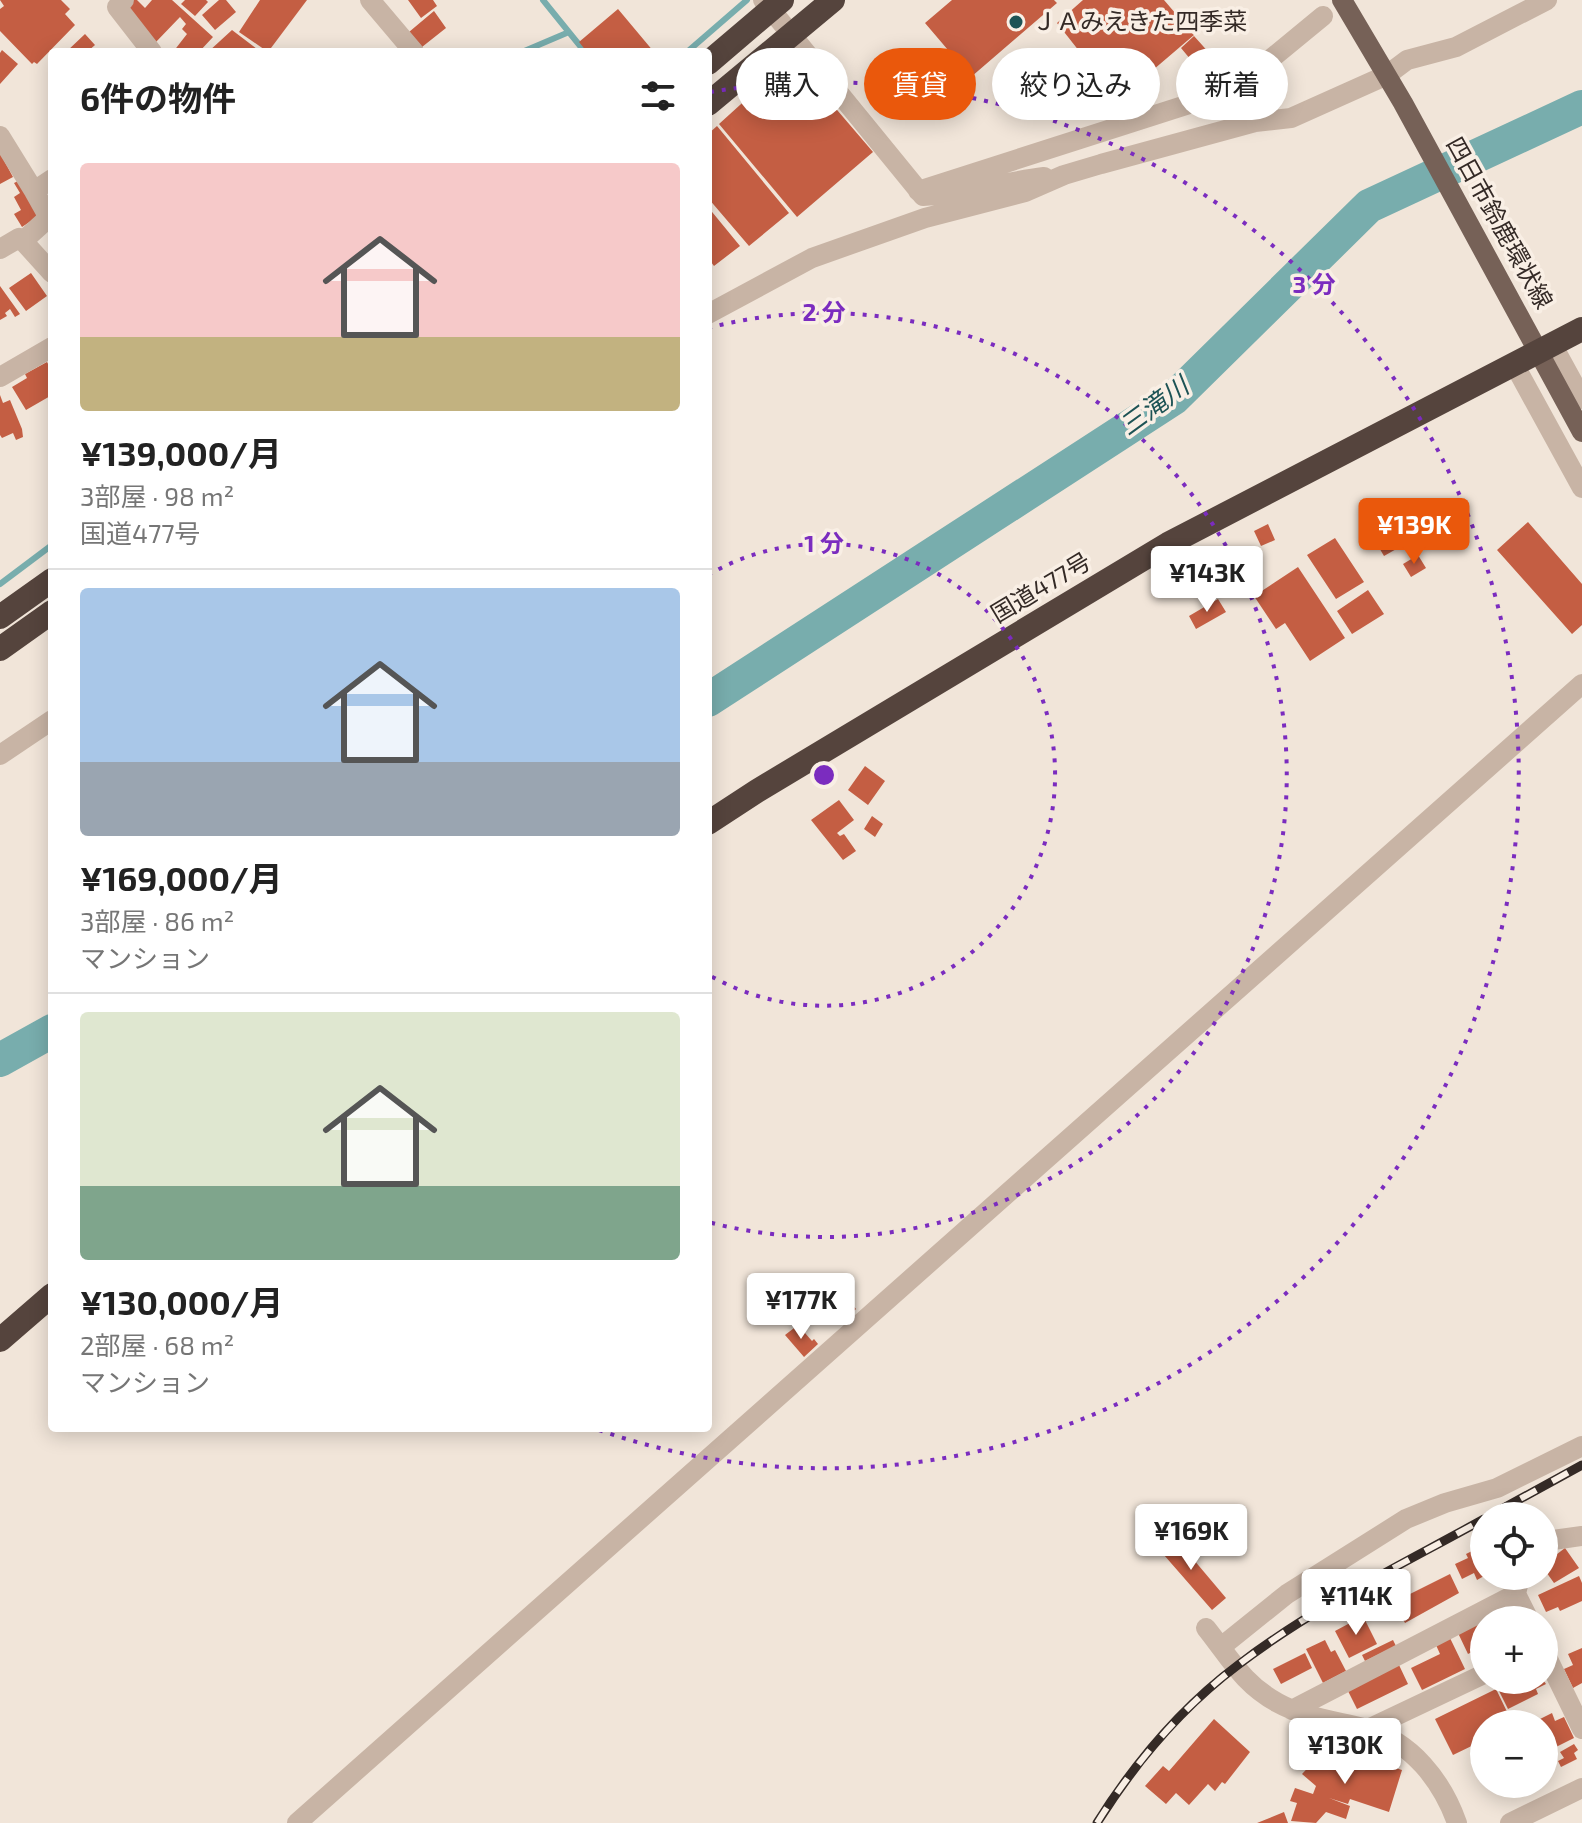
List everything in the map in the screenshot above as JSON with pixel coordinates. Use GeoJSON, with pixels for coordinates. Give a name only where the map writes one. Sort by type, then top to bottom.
{"type":"FeatureCollection","features":[{"type":"Feature","properties":{"kind":"highway"},"geometry":{"type":"LineString","coordinates":[[712,101],[833,0]]}},
{"type":"Feature","properties":{"kind":"highway"},"geometry":{"type":"LineString","coordinates":[[712,59],[772,3]]}},
{"type":"Feature","properties":{"kind":"highway","name":"国道477号"},"geometry":{"type":"LineString","coordinates":[[712,820],[770,782],[1168,544],[1582,329]]}},
{"type":"Feature","properties":{"kind":"highway"},"geometry":{"type":"LineString","coordinates":[[0,617],[48,583]]}},
{"type":"Feature","properties":{"kind":"highway"},"geometry":{"type":"LineString","coordinates":[[0,649],[48,615]]}},
{"type":"Feature","properties":{"kind":"highway"},"geometry":{"type":"LineString","coordinates":[[0,1340],[48,1298]]}},
{"type":"Feature","properties":{"kind":"main road","name":"四日市鈴鹿環状線"},"geometry":{"type":"LineString","coordinates":[[1342,0],[1511,298],[1545,347],[1582,432]]}},
{"type":"Feature","properties":{"kind":"street"},"geometry":{"type":"LineString","coordinates":[[124,0],[117,7],[149,48]]}},
{"type":"Feature","properties":{"kind":"street"},"geometry":{"type":"LineString","coordinates":[[370,0],[411,48]]}},
{"type":"Feature","properties":{"kind":"street"},"geometry":{"type":"LineString","coordinates":[[712,312],[812,258],[925,218],[1025,192],[1064,175],[1255,122],[1291,118],[1387,75],[1407,60],[1456,47],[1547,0]]}},
{"type":"Feature","properties":{"kind":"street"},"geometry":{"type":"LineString","coordinates":[[772,3],[793,34],[923,196],[951,195],[1015,180],[1064,175]]}},
{"type":"Feature","properties":{"kind":"street"},"geometry":{"type":"LineString","coordinates":[[918,191],[1233,90],[1323,16]]}},
{"type":"Feature","properties":{"kind":"street"},"geometry":{"type":"LineString","coordinates":[[0,136],[48,216],[23,241]]}},
{"type":"Feature","properties":{"kind":"street"},"geometry":{"type":"LineString","coordinates":[[34,191],[48,182]]}},
{"type":"Feature","properties":{"kind":"street"},"geometry":{"type":"LineString","coordinates":[[0,249],[19,238],[48,269]]}},
{"type":"Feature","properties":{"kind":"street"},"geometry":{"type":"LineString","coordinates":[[1545,347],[1582,399]]}},
{"type":"Feature","properties":{"kind":"street"},"geometry":{"type":"LineString","coordinates":[[0,377],[48,349]]}},
{"type":"Feature","properties":{"kind":"street"},"geometry":{"type":"LineString","coordinates":[[1514,364],[1582,488]]}},
{"type":"Feature","properties":{"kind":"street"},"geometry":{"type":"LineString","coordinates":[[297,1823],[1582,684]]}},
{"type":"Feature","properties":{"kind":"street"},"geometry":{"type":"LineString","coordinates":[[0,755],[48,723]]}},
{"type":"Feature","properties":{"kind":"street"},"geometry":{"type":"LineString","coordinates":[[1221,1647],[1287,1594],[1406,1519],[1445,1503],[1497,1488],[1582,1446]]}},
{"type":"Feature","properties":{"kind":"street"},"geometry":{"type":"LineString","coordinates":[[1558,1539],[1582,1536]]}},
{"type":"Feature","properties":{"kind":"street"},"geometry":{"type":"LineString","coordinates":[[1292,1710],[1509,1590]]}},
{"type":"Feature","properties":{"kind":"street"},"geometry":{"type":"LineString","coordinates":[[1206,1628],[1248,1684],[1292,1710],[1385,1736],[1426,1766],[1448,1797],[1457,1823]]}},
{"type":"Feature","properties":{"kind":"street"},"geometry":{"type":"LineString","coordinates":[[1558,1680],[1582,1729]]}},
{"type":"Feature","properties":{"kind":"street"},"geometry":{"type":"LineString","coordinates":[[1368,1729],[1470,1681]]}},
{"type":"Feature","properties":{"kind":"street"},"geometry":{"type":"LineString","coordinates":[[1510,1823],[1582,1788]]}},
{"type":"Feature","properties":{"kind":"building"},"geometry":{"type":"Polygon","coordinates":[[[0,0],[61,0],[70,9],[65,14],[75,25],[53,48],[48,48],[48,53],[37,64],[32,64],[0,31],[0,9],[4,6],[0,0]]]}},
{"type":"Feature","properties":{"kind":"building"},"geometry":{"type":"Polygon","coordinates":[[[133,0],[145,8],[152,0],[172,0],[213,37],[203,48],[176,48],[187,34],[182,29],[186,24],[180,17],[155,43],[125,9],[133,0]]]}},
{"type":"Feature","properties":{"kind":"building"},"geometry":{"type":"Polygon","coordinates":[[[185,0],[208,2],[195,16],[181,4],[185,0]]]}},
{"type":"Feature","properties":{"kind":"building"},"geometry":{"type":"Polygon","coordinates":[[[219,0],[226,0],[236,12],[215,30],[202,15],[219,0]]]}},
{"type":"Feature","properties":{"kind":"building"},"geometry":{"type":"Polygon","coordinates":[[[260,0],[307,0],[271,48],[262,48],[239,32],[260,0]]]}},
{"type":"Feature","properties":{"kind":"building"},"geometry":{"type":"Polygon","coordinates":[[[408,0],[433,0],[437,6],[421,18],[408,0]]]}},
{"type":"Feature","properties":{"kind":"building"},"geometry":{"type":"Polygon","coordinates":[[[952,0],[1054,0],[1057,3],[1005,48],[992,48],[992,59],[976,73],[976,48],[946,48],[925,23],[952,0]]]}},
{"type":"Feature","properties":{"kind":"building"},"geometry":{"type":"Polygon","coordinates":[[[1083,0],[1164,0],[1194,35],[1160,64],[1160,48],[1077,48],[1057,23],[1083,0]]]}},
{"type":"Feature","properties":{"kind":"building"},"geometry":{"type":"Polygon","coordinates":[[[618,9],[651,48],[584,48],[579,42],[618,9]]]}},
{"type":"Feature","properties":{"kind":"building"},"geometry":{"type":"Polygon","coordinates":[[[434,11],[446,28],[422,47],[409,32],[434,11]]]}},
{"type":"Feature","properties":{"kind":"building"},"geometry":{"type":"Polygon","coordinates":[[[232,30],[256,48],[212,48],[232,30]]]}},
{"type":"Feature","properties":{"kind":"building"},"geometry":{"type":"Polygon","coordinates":[[[85,34],[95,45],[92,48],[70,48],[85,34]]]}},
{"type":"Feature","properties":{"kind":"building"},"geometry":{"type":"Polygon","coordinates":[[[1194,36],[1205,48],[1181,48],[1194,36]]]}},
{"type":"Feature","properties":{"kind":"building"},"geometry":{"type":"Polygon","coordinates":[[[2,50],[18,64],[0,84],[0,53],[2,50]]]}},
{"type":"Feature","properties":{"kind":"building"},"geometry":{"type":"Polygon","coordinates":[[[736,109],[736,120],[846,120],[873,152],[797,217],[719,124],[736,109]]]}},
{"type":"Feature","properties":{"kind":"building"},"geometry":{"type":"Polygon","coordinates":[[[717,126],[789,213],[749,246],[712,203],[712,130],[717,126]]]}},
{"type":"Feature","properties":{"kind":"building"},"geometry":{"type":"Polygon","coordinates":[[[0,153],[13,177],[0,184],[0,153]]]}},
{"type":"Feature","properties":{"kind":"building"},"geometry":{"type":"Polygon","coordinates":[[[20,180],[40,215],[22,227],[14,214],[21,210],[14,197],[20,193],[14,183],[20,180]]]}},
{"type":"Feature","properties":{"kind":"building"},"geometry":{"type":"Polygon","coordinates":[[[712,212],[740,246],[714,266],[712,263],[712,212]]]}},
{"type":"Feature","properties":{"kind":"building"},"geometry":{"type":"Polygon","coordinates":[[[31,273],[47,296],[26,311],[9,288],[31,273]]]}},
{"type":"Feature","properties":{"kind":"building"},"geometry":{"type":"Polygon","coordinates":[[[0,286],[20,314],[15,317],[10,309],[5,313],[7,316],[0,320],[0,286]]]}},
{"type":"Feature","properties":{"kind":"building"},"geometry":{"type":"Polygon","coordinates":[[[48,364],[48,397],[26,410],[12,387],[27,378],[25,374],[48,364]]]}},
{"type":"Feature","properties":{"kind":"building"},"geometry":{"type":"Polygon","coordinates":[[[0,395],[3,403],[10,400],[23,437],[16,440],[13,433],[2,438],[0,435],[0,395]]]}},
{"type":"Feature","properties":{"kind":"building"},"geometry":{"type":"Polygon","coordinates":[[[1396,511],[1414,539],[1384,556],[1368,529],[1396,511]]]}},
{"type":"Feature","properties":{"kind":"building"},"geometry":{"type":"Polygon","coordinates":[[[1528,522],[1582,584],[1582,625],[1572,634],[1497,550],[1528,522]]]}},
{"type":"Feature","properties":{"kind":"building"},"geometry":{"type":"Polygon","coordinates":[[[1268,524],[1275,540],[1261,546],[1254,531],[1268,524]]]}},
{"type":"Feature","properties":{"kind":"building"},"geometry":{"type":"Polygon","coordinates":[[[1335,538],[1364,582],[1336,599],[1307,555],[1335,538]]]}},
{"type":"Feature","properties":{"kind":"building"},"geometry":{"type":"Polygon","coordinates":[[[1418,555],[1426,568],[1411,577],[1403,564],[1418,555]]]}},
{"type":"Feature","properties":{"kind":"building"},"geometry":{"type":"Polygon","coordinates":[[[1298,567],[1345,638],[1310,661],[1285,623],[1276,629],[1254,596],[1298,567]]]}},
{"type":"Feature","properties":{"kind":"building"},"geometry":{"type":"Polygon","coordinates":[[[1368,590],[1384,614],[1352,634],[1337,611],[1368,590]]]}},
{"type":"Feature","properties":{"kind":"building"},"geometry":{"type":"Polygon","coordinates":[[[1218,599],[1226,612],[1196,629],[1189,616],[1218,599]]]}},
{"type":"Feature","properties":{"kind":"building"},"geometry":{"type":"Polygon","coordinates":[[[865,766],[885,781],[868,805],[848,790],[865,766]]]}},
{"type":"Feature","properties":{"kind":"building"},"geometry":{"type":"Polygon","coordinates":[[[839,800],[854,820],[837,833],[840,836],[844,834],[856,851],[843,860],[811,820],[839,800]]]}},
{"type":"Feature","properties":{"kind":"building"},"geometry":{"type":"Polygon","coordinates":[[[872,816],[883,824],[875,837],[864,829],[872,816]]]}},
{"type":"Feature","properties":{"kind":"building"},"geometry":{"type":"Polygon","coordinates":[[[846,1297],[856,1309],[840,1323],[829,1311],[846,1297]]]}},
{"type":"Feature","properties":{"kind":"building"},"geometry":{"type":"Polygon","coordinates":[[[798,1325],[818,1344],[804,1357],[785,1335],[798,1325]]]}},
{"type":"Feature","properties":{"kind":"building"},"geometry":{"type":"Polygon","coordinates":[[[1172,1534],[1226,1598],[1212,1610],[1157,1547],[1172,1534]]]}},
{"type":"Feature","properties":{"kind":"building"},"geometry":{"type":"Polygon","coordinates":[[[1565,1548],[1579,1568],[1558,1581],[1558,1553],[1565,1548]]]}},
{"type":"Feature","properties":{"kind":"building"},"geometry":{"type":"Polygon","coordinates":[[[1470,1552],[1470,1575],[1462,1579],[1455,1564],[1468,1558],[1466,1554],[1470,1552]]]}},
{"type":"Feature","properties":{"kind":"building"},"geometry":{"type":"Polygon","coordinates":[[[1450,1574],[1459,1593],[1405,1623],[1394,1602],[1450,1574]]]}},
{"type":"Feature","properties":{"kind":"building"},"geometry":{"type":"Polygon","coordinates":[[[1579,1576],[1582,1601],[1560,1611],[1558,1606],[1543,1606],[1538,1595],[1558,1590],[1558,1586],[1579,1576]]]}},
{"type":"Feature","properties":{"kind":"building"},"geometry":{"type":"Polygon","coordinates":[[[1363,1616],[1377,1644],[1349,1658],[1335,1631],[1363,1616]]]}},
{"type":"Feature","properties":{"kind":"building"},"geometry":{"type":"Polygon","coordinates":[[[1470,1627],[1470,1653],[1468,1654],[1458,1633],[1470,1627]]]}},
{"type":"Feature","properties":{"kind":"building"},"geometry":{"type":"Polygon","coordinates":[[[1450,1638],[1465,1669],[1422,1690],[1411,1668],[1440,1654],[1436,1645],[1450,1638]]]}},
{"type":"Feature","properties":{"kind":"building"},"geometry":{"type":"Polygon","coordinates":[[[1325,1640],[1331,1652],[1335,1650],[1346,1671],[1323,1683],[1306,1649],[1325,1640]]]}},
{"type":"Feature","properties":{"kind":"building"},"geometry":{"type":"Polygon","coordinates":[[[1393,1640],[1396,1646],[1365,1661],[1362,1655],[1393,1640]]]}},
{"type":"Feature","properties":{"kind":"building"},"geometry":{"type":"Polygon","coordinates":[[[1582,1648],[1582,1683],[1573,1688],[1564,1669],[1573,1665],[1568,1654],[1582,1648]]]}},
{"type":"Feature","properties":{"kind":"building"},"geometry":{"type":"Polygon","coordinates":[[[1305,1653],[1312,1668],[1281,1684],[1273,1669],[1305,1653]]]}},
{"type":"Feature","properties":{"kind":"building"},"geometry":{"type":"Polygon","coordinates":[[[1399,1665],[1408,1684],[1357,1709],[1348,1691],[1399,1665]]]}},
{"type":"Feature","properties":{"kind":"building"},"geometry":{"type":"Polygon","coordinates":[[[1486,1694],[1498,1694],[1506,1710],[1470,1710],[1470,1747],[1453,1755],[1435,1719],[1486,1694]]]}},
{"type":"Feature","properties":{"kind":"building"},"geometry":{"type":"Polygon","coordinates":[[[1500,1694],[1538,1694],[1508,1709],[1500,1694]]]}},
{"type":"Feature","properties":{"kind":"building"},"geometry":{"type":"Polygon","coordinates":[[[1564,1717],[1574,1738],[1558,1746],[1558,1720],[1564,1717]]]}},
{"type":"Feature","properties":{"kind":"building"},"geometry":{"type":"Polygon","coordinates":[[[1214,1719],[1250,1752],[1225,1784],[1222,1782],[1215,1791],[1208,1784],[1189,1805],[1176,1793],[1166,1804],[1145,1786],[1163,1766],[1169,1771],[1214,1719]]]}},
{"type":"Feature","properties":{"kind":"building"},"geometry":{"type":"Polygon","coordinates":[[[1574,1744],[1578,1750],[1574,1753],[1577,1759],[1561,1767],[1558,1761],[1564,1758],[1560,1752],[1574,1744]]]}},
{"type":"Feature","properties":{"kind":"building"},"geometry":{"type":"Polygon","coordinates":[[[1327,1746],[1402,1770],[1389,1812],[1350,1799],[1348,1804],[1329,1798],[1350,1806],[1346,1819],[1326,1812],[1316,1823],[1291,1821],[1297,1803],[1290,1801],[1295,1788],[1313,1794],[1316,1786],[1302,1774],[1317,1758],[1322,1763],[1327,1746]]]}},
{"type":"Feature","properties":{"kind":"building"},"geometry":{"type":"Polygon","coordinates":[[[1284,1812],[1288,1823],[1257,1823],[1284,1812]]]}},
{"type":"Feature","properties":{"kind":"waterway"},"geometry":{"type":"LineString","coordinates":[[543,0],[582,48]]}},
{"type":"Feature","properties":{"kind":"waterway"},"geometry":{"type":"LineString","coordinates":[[692,48],[747,0]]}},
{"type":"Feature","properties":{"kind":"waterway"},"geometry":{"type":"LineString","coordinates":[[531,48],[569,32]]}},
{"type":"Feature","properties":{"kind":"waterway","name":"三滝川"},"geometry":{"type":"LineString","coordinates":[[712,697],[1174,398],[1369,206],[1582,107]]}},
{"type":"Feature","properties":{"kind":"waterway"},"geometry":{"type":"LineString","coordinates":[[0,584],[48,548]]}},
{"type":"Feature","properties":{"kind":"waterway","name":"三滝川"},"geometry":{"type":"LineString","coordinates":[[0,1060],[48,1033]]}},
{"type":"Feature","properties":{"kind":"railway"},"geometry":{"type":"LineString","coordinates":[[1515,1502],[1582,1465]]}},
{"type":"Feature","properties":{"kind":"railway"},"geometry":{"type":"LineString","coordinates":[[1097,1823],[1160,1738],[1217,1681],[1327,1605],[1470,1527]]}},
{"type":"Feature","properties":{"kind":"place","name":"ＪＡみえきた四季菜"},"geometry":{"type":"Point","coordinates":[1016,22]}}]}
